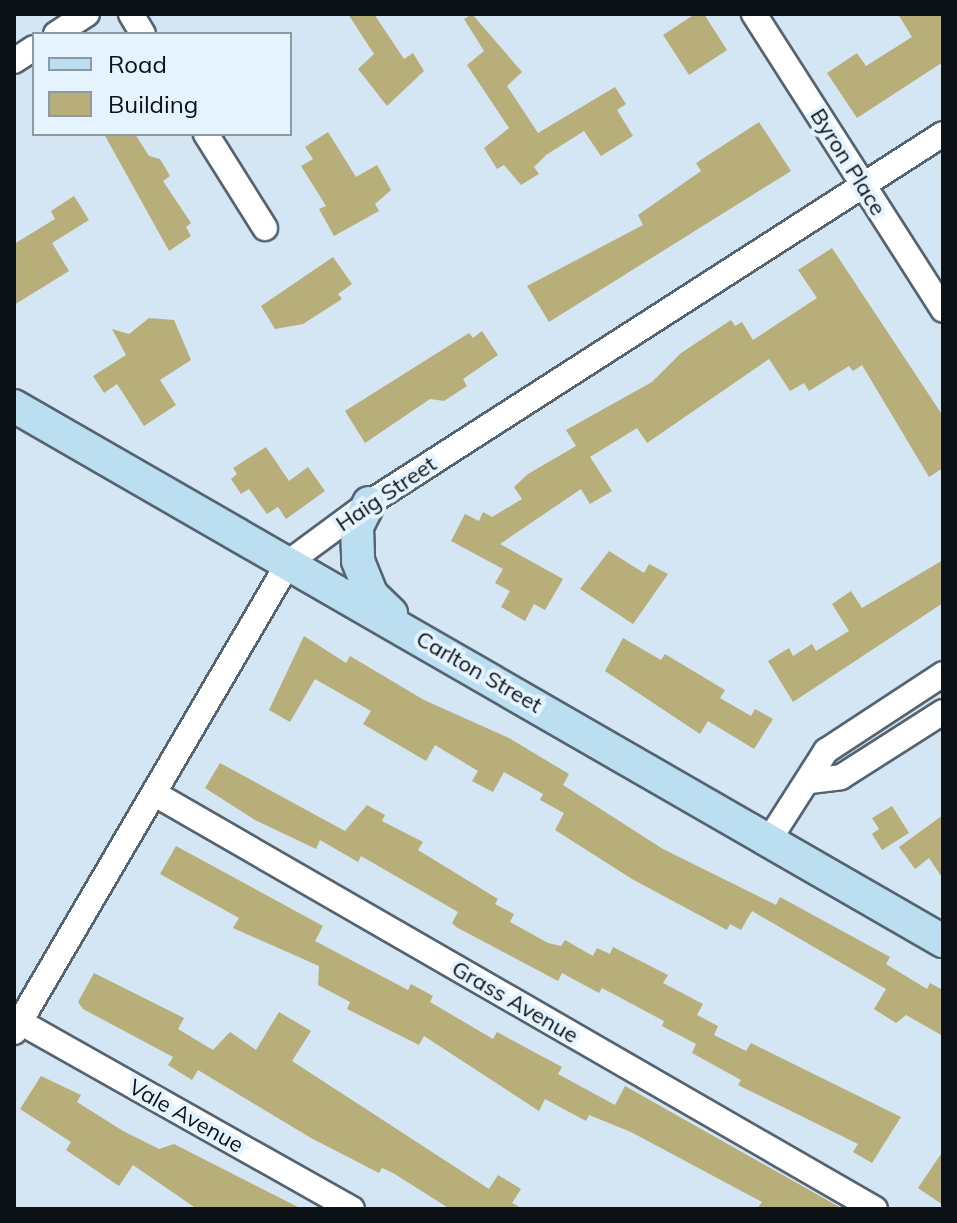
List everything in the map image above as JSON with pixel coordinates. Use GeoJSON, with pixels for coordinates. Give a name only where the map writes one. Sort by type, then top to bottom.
{"type":"FeatureCollection","features":[{"type":"Feature","properties":{"kind":"main road","name":"Carlton Street"},"geometry":{"type":"LineString","coordinates":[[14,406],[943,941]]}},
{"type":"Feature","properties":{"kind":"main road"},"geometry":{"type":"LineString","coordinates":[[369,503],[357,527],[358,561],[371,594],[410,632]]}},
{"type":"Feature","properties":{"kind":"street"},"geometry":{"type":"LineString","coordinates":[[59,32],[87,14]]}},
{"type":"Feature","properties":{"kind":"street"},"geometry":{"type":"LineString","coordinates":[[131,14],[142,32]]}},
{"type":"Feature","properties":{"kind":"street","name":"Byron Place"},"geometry":{"type":"LineString","coordinates":[[754,14],[943,310]]}},
{"type":"Feature","properties":{"kind":"street"},"geometry":{"type":"LineString","coordinates":[[14,61],[32,49]]}},
{"type":"Feature","properties":{"kind":"street","name":"Haig Street"},"geometry":{"type":"LineString","coordinates":[[17,1027],[289,562],[369,503],[943,134]]}},
{"type":"Feature","properties":{"kind":"street"},"geometry":{"type":"LineString","coordinates":[[207,136],[265,228]]}},
{"type":"Feature","properties":{"kind":"street"},"geometry":{"type":"LineString","coordinates":[[769,840],[810,781],[826,751],[943,674]]}},
{"type":"Feature","properties":{"kind":"street"},"geometry":{"type":"LineString","coordinates":[[810,781],[841,777],[943,712]]}},
{"type":"Feature","properties":{"kind":"street","name":"Grass Avenue"},"geometry":{"type":"LineString","coordinates":[[155,794],[875,1209]]}},
{"type":"Feature","properties":{"kind":"street","name":"Vale Avenue"},"geometry":{"type":"LineString","coordinates":[[17,1027],[352,1209]]}},
{"type":"Feature","properties":{"kind":"building"},"geometry":{"type":"Polygon","coordinates":[[[348,14],[374,14],[404,59],[413,53],[424,71],[387,106],[358,69],[374,54],[348,14]]]}},
{"type":"Feature","properties":{"kind":"building"},"geometry":{"type":"Polygon","coordinates":[[[472,14],[522,72],[507,86],[538,133],[615,87],[626,104],[617,110],[633,136],[601,156],[584,131],[546,155],[534,167],[539,174],[521,185],[504,165],[497,169],[484,148],[509,128],[467,65],[484,51],[464,19],[472,14]]]}},
{"type":"Feature","properties":{"kind":"building"},"geometry":{"type":"Polygon","coordinates":[[[695,14],[704,14],[727,50],[689,75],[663,35],[695,14]]]}},
{"type":"Feature","properties":{"kind":"building"},"geometry":{"type":"Polygon","coordinates":[[[898,14],[943,14],[943,62],[857,118],[827,73],[857,53],[866,66],[912,37],[898,14]]]}},
{"type":"Feature","properties":{"kind":"building"},"geometry":{"type":"Polygon","coordinates":[[[759,122],[791,171],[549,322],[527,286],[643,225],[638,215],[701,171],[696,163],[759,122]]]}},
{"type":"Feature","properties":{"kind":"building"},"geometry":{"type":"Polygon","coordinates":[[[328,132],[356,177],[377,165],[391,190],[375,204],[379,211],[334,236],[319,209],[326,206],[301,166],[313,159],[305,147],[328,132]]]}},
{"type":"Feature","properties":{"kind":"building"},"geometry":{"type":"Polygon","coordinates":[[[105,136],[136,136],[149,156],[160,159],[170,176],[163,181],[191,223],[186,227],[191,236],[169,251],[105,136]]]}},
{"type":"Feature","properties":{"kind":"building"},"geometry":{"type":"Polygon","coordinates":[[[74,196],[89,220],[52,243],[69,271],[14,305],[14,244],[55,219],[51,211],[74,196]]]}},
{"type":"Feature","properties":{"kind":"building"},"geometry":{"type":"Polygon","coordinates":[[[832,248],[943,416],[943,468],[929,477],[862,365],[853,371],[849,366],[809,391],[804,383],[790,391],[769,359],[647,443],[637,428],[590,457],[612,491],[590,504],[581,489],[500,544],[563,579],[545,610],[534,604],[525,621],[501,607],[510,591],[495,583],[503,569],[451,541],[465,514],[479,521],[483,512],[492,517],[522,499],[514,487],[528,474],[576,446],[566,430],[652,382],[681,353],[731,320],[735,326],[742,322],[753,340],[817,298],[798,270],[832,248]]]}},
{"type":"Feature","properties":{"kind":"building"},"geometry":{"type":"Polygon","coordinates":[[[333,257],[352,284],[338,294],[342,299],[303,324],[275,329],[261,306],[333,257]]]}},
{"type":"Feature","properties":{"kind":"building"},"geometry":{"type":"Polygon","coordinates":[[[149,318],[174,320],[191,360],[160,380],[176,405],[144,426],[117,384],[104,393],[93,376],[126,355],[112,329],[129,334],[149,318]]]}},
{"type":"Feature","properties":{"kind":"building"},"geometry":{"type":"Polygon","coordinates":[[[482,331],[498,355],[463,379],[467,386],[444,401],[430,399],[365,443],[345,411],[469,333],[473,338],[482,331]]]}},
{"type":"Feature","properties":{"kind":"building"},"geometry":{"type":"Polygon","coordinates":[[[266,447],[289,481],[308,467],[325,491],[286,519],[278,507],[267,514],[249,489],[241,494],[231,479],[237,474],[233,468],[266,447]]]}},
{"type":"Feature","properties":{"kind":"building"},"geometry":{"type":"Polygon","coordinates":[[[609,551],[644,573],[649,564],[668,574],[633,624],[580,589],[609,551]]]}},
{"type":"Feature","properties":{"kind":"building"},"geometry":{"type":"Polygon","coordinates":[[[943,560],[943,603],[793,702],[768,661],[789,648],[793,656],[812,644],[816,651],[849,631],[832,604],[851,591],[862,608],[943,560]]]}},
{"type":"Feature","properties":{"kind":"building"},"geometry":{"type":"Polygon","coordinates":[[[304,636],[346,663],[350,656],[424,700],[509,738],[569,774],[563,785],[663,849],[776,905],[780,897],[890,957],[886,964],[927,989],[930,983],[943,990],[943,1036],[906,1015],[896,1023],[874,1009],[886,989],[752,911],[741,930],[730,924],[727,930],[632,879],[555,830],[564,813],[540,800],[543,794],[504,772],[493,792],[472,781],[478,771],[435,745],[426,761],[363,724],[371,711],[315,679],[290,722],[269,710],[304,636]]]}},
{"type":"Feature","properties":{"kind":"building"},"geometry":{"type":"Polygon","coordinates":[[[623,638],[661,660],[665,654],[725,690],[720,698],[751,716],[755,709],[773,719],[754,749],[708,721],[700,734],[605,671],[623,638]]]}},
{"type":"Feature","properties":{"kind":"building"},"geometry":{"type":"Polygon","coordinates":[[[220,763],[345,831],[367,805],[385,815],[382,821],[423,842],[418,850],[498,899],[495,904],[514,914],[510,922],[548,943],[561,946],[565,940],[593,956],[597,948],[610,954],[613,947],[668,975],[663,983],[703,1004],[697,1015],[718,1026],[714,1035],[746,1051],[751,1043],[901,1117],[872,1163],[853,1152],[858,1144],[738,1085],[741,1080],[692,1053],[696,1044],[662,1026],[664,1021],[602,988],[599,993],[562,973],[558,981],[456,927],[452,923],[458,912],[361,856],[358,862],[320,840],[316,849],[255,820],[205,788],[220,763]]]}},
{"type":"Feature","properties":{"kind":"building"},"geometry":{"type":"Polygon","coordinates":[[[892,806],[909,833],[882,850],[872,834],[879,829],[872,818],[892,806]]]}},
{"type":"Feature","properties":{"kind":"building"},"geometry":{"type":"Polygon","coordinates":[[[943,815],[943,879],[929,858],[915,869],[899,847],[943,815]]]}},
{"type":"Feature","properties":{"kind":"building"},"geometry":{"type":"Polygon","coordinates":[[[176,846],[323,926],[315,941],[408,990],[411,984],[433,996],[430,1002],[493,1039],[497,1032],[562,1067],[558,1074],[615,1105],[625,1086],[843,1209],[757,1209],[762,1202],[631,1132],[589,1115],[586,1121],[545,1099],[539,1111],[424,1036],[419,1045],[347,1009],[350,1002],[318,985],[319,966],[233,928],[239,918],[160,874],[176,846]]]}},
{"type":"Feature","properties":{"kind":"building"},"geometry":{"type":"Polygon","coordinates":[[[94,973],[184,1018],[178,1029],[213,1050],[230,1032],[256,1050],[279,1012],[311,1031],[292,1061],[489,1189],[498,1175],[521,1189],[512,1203],[523,1209],[450,1209],[393,1173],[382,1168],[379,1173],[311,1138],[198,1070],[192,1080],[168,1065],[173,1057],[83,1009],[78,1002],[94,973]]]}},
{"type":"Feature","properties":{"kind":"building"},"geometry":{"type":"Polygon","coordinates":[[[41,1076],[81,1095],[77,1102],[123,1131],[159,1149],[174,1144],[302,1209],[197,1209],[133,1165],[119,1186],[66,1150],[71,1142],[20,1109],[41,1076]]]}},
{"type":"Feature","properties":{"kind":"building"},"geometry":{"type":"Polygon","coordinates":[[[943,1151],[943,1205],[918,1188],[943,1151]]]}}]}
